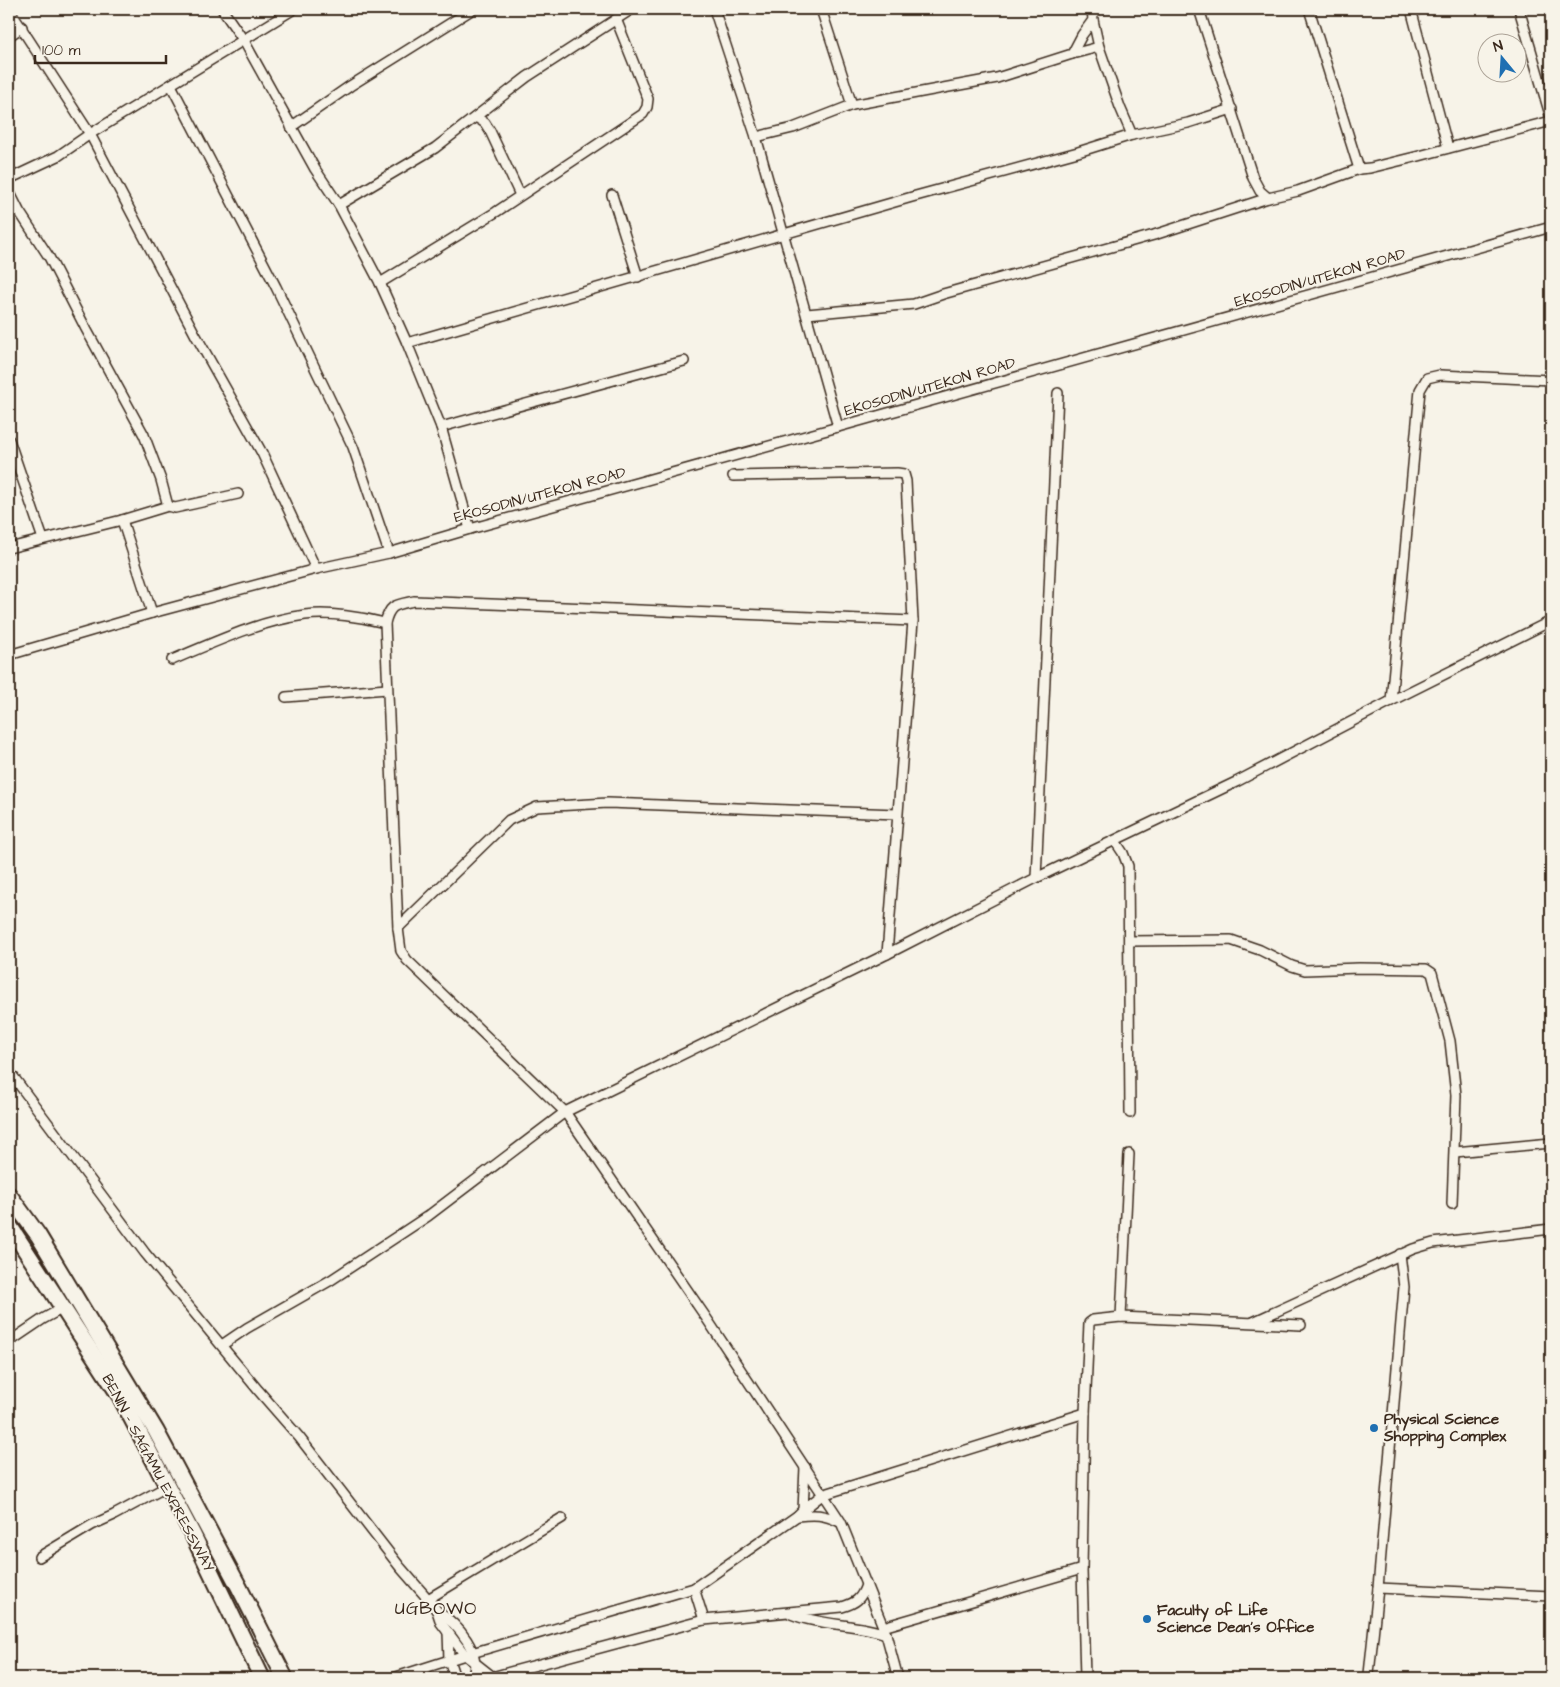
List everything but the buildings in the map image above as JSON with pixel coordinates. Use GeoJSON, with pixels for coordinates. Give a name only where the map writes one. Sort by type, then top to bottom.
{"type":"FeatureCollection","features":[{"type":"Feature","properties":{"kind":"highway"},"geometry":{"type":"LineString","coordinates":[[9,1195],[38,1235],[156,1431],[285,1678]]}},
{"type":"Feature","properties":{"kind":"highway","name":"BENIN - SAGAMU EXPRESSWAY"},"geometry":{"type":"LineString","coordinates":[[9,1225],[120,1396],[168,1486],[262,1678]]}},
{"type":"Feature","properties":{"kind":"highway"},"geometry":{"type":"LineString","coordinates":[[40,1271],[53,1261]]}},
{"type":"Feature","properties":{"kind":"street"},"geometry":{"type":"LineString","coordinates":[[9,9],[90,134],[195,334],[262,454],[316,569]]}},
{"type":"Feature","properties":{"kind":"street"},"geometry":{"type":"LineString","coordinates":[[222,9],[244,41],[314,169],[339,205],[380,283],[441,427],[470,529]]}},
{"type":"Feature","properties":{"kind":"street"},"geometry":{"type":"LineString","coordinates":[[9,179],[58,156],[90,134],[294,9]]}},
{"type":"Feature","properties":{"kind":"street"},"geometry":{"type":"LineString","coordinates":[[292,127],[350,86],[473,9]]}},
{"type":"Feature","properties":{"kind":"street"},"geometry":{"type":"LineString","coordinates":[[339,205],[435,148],[527,77],[632,9]]}},
{"type":"Feature","properties":{"kind":"street"},"geometry":{"type":"LineString","coordinates":[[714,9],[756,137],[838,428]]}},
{"type":"Feature","properties":{"kind":"street"},"geometry":{"type":"LineString","coordinates":[[821,9],[852,105]]}},
{"type":"Feature","properties":{"kind":"street"},"geometry":{"type":"LineString","coordinates":[[1092,9],[1099,47],[1120,108],[1132,135]]}},
{"type":"Feature","properties":{"kind":"street"},"geometry":{"type":"LineString","coordinates":[[1199,9],[1253,178],[1260,191],[1268,198]]}},
{"type":"Feature","properties":{"kind":"street"},"geometry":{"type":"LineString","coordinates":[[1309,9],[1359,169]]}},
{"type":"Feature","properties":{"kind":"street"},"geometry":{"type":"LineString","coordinates":[[1411,9],[1448,148]]}},
{"type":"Feature","properties":{"kind":"street"},"geometry":{"type":"LineString","coordinates":[[807,314],[914,304],[943,294],[1154,236],[1268,198],[1298,191],[1359,169],[1387,164],[1551,120],[1519,9]]}},
{"type":"Feature","properties":{"kind":"street"},"geometry":{"type":"LineString","coordinates":[[380,283],[520,195],[643,114],[647,107],[648,99],[616,18]]}},
{"type":"Feature","properties":{"kind":"street"},"geometry":{"type":"LineString","coordinates":[[1072,54],[1093,20]]}},
{"type":"Feature","properties":{"kind":"street"},"geometry":{"type":"LineString","coordinates":[[9,36],[22,27]]}},
{"type":"Feature","properties":{"kind":"street"},"geometry":{"type":"LineString","coordinates":[[756,137],[793,128],[852,105],[997,78],[1099,47]]}},
{"type":"Feature","properties":{"kind":"street"},"geometry":{"type":"LineString","coordinates":[[171,85],[276,287],[353,447],[389,553]]}},
{"type":"Feature","properties":{"kind":"street"},"geometry":{"type":"LineString","coordinates":[[407,343],[912,197],[1078,152],[1132,135],[1188,123],[1232,109]]}},
{"type":"Feature","properties":{"kind":"street"},"geometry":{"type":"LineString","coordinates":[[476,117],[485,124],[490,132],[520,195]]}},
{"type":"Feature","properties":{"kind":"street"},"geometry":{"type":"LineString","coordinates":[[9,191],[19,211],[49,257],[144,435],[161,480],[168,506]]}},
{"type":"Feature","properties":{"kind":"street"},"geometry":{"type":"LineString","coordinates":[[612,196],[638,277]]}},
{"type":"Feature","properties":{"kind":"street","name":"EKOSODIN/UTEKON ROAD"},"geometry":{"type":"LineString","coordinates":[[9,655],[152,613],[316,569],[389,553],[1551,227]]}},
{"type":"Feature","properties":{"kind":"street"},"geometry":{"type":"LineString","coordinates":[[441,427],[684,361]]}},
{"type":"Feature","properties":{"kind":"street"},"geometry":{"type":"LineString","coordinates":[[1391,701],[1420,390],[1427,378],[1440,375],[1551,380]]}},
{"type":"Feature","properties":{"kind":"street"},"geometry":{"type":"LineString","coordinates":[[1036,878],[1058,393]]}},
{"type":"Feature","properties":{"kind":"street"},"geometry":{"type":"LineString","coordinates":[[9,440],[43,539]]}},
{"type":"Feature","properties":{"kind":"street"},"geometry":{"type":"LineString","coordinates":[[733,476],[904,474],[906,481],[913,621],[887,954]]}},
{"type":"Feature","properties":{"kind":"street"},"geometry":{"type":"LineString","coordinates":[[9,548],[122,520],[168,506],[175,508],[238,494]]}},
{"type":"Feature","properties":{"kind":"street"},"geometry":{"type":"LineString","coordinates":[[122,520],[152,613]]}},
{"type":"Feature","properties":{"kind":"street"},"geometry":{"type":"LineString","coordinates":[[898,1678],[884,1631],[840,1522],[705,1316],[565,1112],[407,960],[401,951],[398,928],[385,623],[388,611],[397,604],[414,601],[913,621]]}},
{"type":"Feature","properties":{"kind":"street"},"geometry":{"type":"LineString","coordinates":[[172,660],[266,624],[307,615],[358,616],[385,623]]}},
{"type":"Feature","properties":{"kind":"street"},"geometry":{"type":"LineString","coordinates":[[222,1345],[247,1328],[331,1280],[428,1216],[565,1112],[887,954],[1036,878],[1236,782],[1391,701],[1551,621]]}},
{"type":"Feature","properties":{"kind":"street"},"geometry":{"type":"LineString","coordinates":[[286,696],[388,688]]}},
{"type":"Feature","properties":{"kind":"street"},"geometry":{"type":"LineString","coordinates":[[398,928],[508,820],[537,807],[608,803],[897,814]]}},
{"type":"Feature","properties":{"kind":"street"},"geometry":{"type":"LineString","coordinates":[[1115,841],[1123,853],[1128,866],[1130,1113]]}},
{"type":"Feature","properties":{"kind":"street"},"geometry":{"type":"LineString","coordinates":[[1129,941],[1231,940],[1260,950],[1292,966],[1305,970],[1359,968],[1426,969],[1432,973],[1450,1042],[1456,1095],[1452,1204]]}},
{"type":"Feature","properties":{"kind":"street"},"geometry":{"type":"LineString","coordinates":[[9,1071],[145,1253],[298,1437],[400,1567],[428,1599],[448,1632],[491,1678],[704,1620],[842,1608],[860,1599],[866,1585]]}},
{"type":"Feature","properties":{"kind":"street"},"geometry":{"type":"LineString","coordinates":[[1455,1152],[1551,1143]]}},
{"type":"Feature","properties":{"kind":"street"},"geometry":{"type":"LineString","coordinates":[[1121,1317],[1129,1154]]}},
{"type":"Feature","properties":{"kind":"street"},"geometry":{"type":"LineString","coordinates":[[1250,1323],[1400,1254],[1433,1243],[1551,1229]]}},
{"type":"Feature","properties":{"kind":"street"},"geometry":{"type":"LineString","coordinates":[[1366,1678],[1378,1588],[1404,1287],[1400,1254]]}},
{"type":"Feature","properties":{"kind":"street"},"geometry":{"type":"LineString","coordinates":[[9,1342],[63,1308]]}},
{"type":"Feature","properties":{"kind":"street"},"geometry":{"type":"LineString","coordinates":[[1084,1678],[1082,1570],[1089,1323],[1093,1320],[1121,1317],[1301,1325]]}},
{"type":"Feature","properties":{"kind":"street"},"geometry":{"type":"LineString","coordinates":[[393,1678],[468,1654],[694,1588],[800,1513],[822,1495],[1085,1413]]}},
{"type":"Feature","properties":{"kind":"street"},"geometry":{"type":"LineString","coordinates":[[800,1513],[805,1467]]}},
{"type":"Feature","properties":{"kind":"street"},"geometry":{"type":"LineString","coordinates":[[39,1557],[92,1525],[168,1486]]}},
{"type":"Feature","properties":{"kind":"street"},"geometry":{"type":"LineString","coordinates":[[800,1513],[826,1515],[840,1522]]}},
{"type":"Feature","properties":{"kind":"street"},"geometry":{"type":"LineString","coordinates":[[428,1599],[562,1518]]}},
{"type":"Feature","properties":{"kind":"street"},"geometry":{"type":"LineString","coordinates":[[788,1613],[809,1620],[884,1631],[1082,1570]]}},
{"type":"Feature","properties":{"kind":"street"},"geometry":{"type":"LineString","coordinates":[[694,1588],[704,1620]]}},
{"type":"Feature","properties":{"kind":"street"},"geometry":{"type":"LineString","coordinates":[[1378,1588],[1551,1596]]}},
{"type":"Feature","properties":{"kind":"street"},"geometry":{"type":"LineString","coordinates":[[437,1612],[449,1619],[482,1651]]}},
{"type":"Feature","properties":{"kind":"street"},"geometry":{"type":"LineString","coordinates":[[448,1632],[449,1660],[455,1678]]}},
{"type":"Feature","properties":{"kind":"street"},"geometry":{"type":"LineString","coordinates":[[463,1633],[468,1654]]}},
{"type":"Feature","properties":{"kind":"street"},"geometry":{"type":"LineString","coordinates":[[472,1678],[475,1662]]}},
{"type":"Feature","properties":{"kind":"place","name":"Physical Science Shopping Complex"},"geometry":{"type":"Point","coordinates":[1374,1428]}},
{"type":"Feature","properties":{"kind":"place","name":"Faculty of Life Science Dean's Office"},"geometry":{"type":"Point","coordinates":[1147,1619]}},
{"type":"Feature","properties":{"kind":"district","name":"UGBOWO"},"geometry":{"type":"Point","coordinates":[436,1608]}}]}
